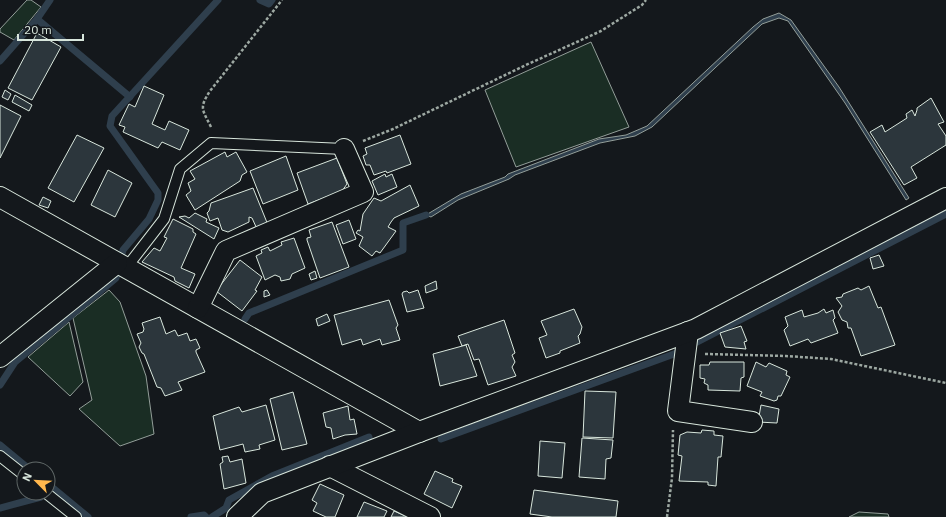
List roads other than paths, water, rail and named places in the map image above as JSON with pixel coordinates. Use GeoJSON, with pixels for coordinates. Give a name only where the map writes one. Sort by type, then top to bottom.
{"type":"FeatureCollection","features":[{"type":"Feature","properties":{"kind":"street"},"geometry":{"type":"LineString","coordinates":[[198,308],[226,251],[363,192],[344,149]]}},
{"type":"Feature","properties":{"kind":"street"},"geometry":{"type":"LineString","coordinates":[[0,196],[419,432]]}},
{"type":"Feature","properties":{"kind":"street"},"geometry":{"type":"LineString","coordinates":[[237,517],[262,493],[419,432],[696,329],[946,198]]}},
{"type":"Feature","properties":{"kind":"street"},"geometry":{"type":"LineString","coordinates":[[0,357],[122,266]]}},
{"type":"Feature","properties":{"kind":"street"},"geometry":{"type":"LineString","coordinates":[[688,332],[684,353],[678,411],[752,422]]}},
{"type":"Feature","properties":{"kind":"street"},"geometry":{"type":"LineString","coordinates":[[330,466],[430,517]]}},
{"type":"Feature","properties":{"kind":"lane"},"geometry":{"type":"LineString","coordinates":[[122,266],[164,219],[180,168],[211,143],[344,149]]}},
{"type":"Feature","properties":{"kind":"lane"},"geometry":{"type":"LineString","coordinates":[[0,456],[16,469]]}},
{"type":"Feature","properties":{"kind":"lane"},"geometry":{"type":"LineString","coordinates":[[56,501],[76,517]]}},
{"type":"Feature","properties":{"kind":"water"},"geometry":{"type":"Polygon","coordinates":[[[779,13],[791,20],[839,87],[909,198],[906,200],[845,103],[788,21],[779,18],[762,24],[652,127],[635,136],[600,143],[515,175],[509,179],[458,200],[431,217],[426,215],[461,194],[505,177],[508,174],[599,139],[626,135],[647,126],[753,27],[763,19],[779,13]]]}},
{"type":"Feature","properties":{"kind":"waterway"},"geometry":{"type":"LineString","coordinates":[[0,61],[37,19],[50,0]]}},
{"type":"Feature","properties":{"kind":"waterway"},"geometry":{"type":"LineString","coordinates":[[0,385],[15,362],[116,278],[123,250],[149,219],[158,200],[158,193],[110,126],[112,116],[218,0]]}},
{"type":"Feature","properties":{"kind":"waterway"},"geometry":{"type":"LineString","coordinates":[[260,0],[269,4],[272,0]]}},
{"type":"Feature","properties":{"kind":"waterway"},"geometry":{"type":"LineString","coordinates":[[37,19],[130,97]]}},
{"type":"Feature","properties":{"kind":"waterway"},"geometry":{"type":"LineString","coordinates":[[441,439],[674,354],[946,214]]}},
{"type":"Feature","properties":{"kind":"waterway"},"geometry":{"type":"LineString","coordinates":[[245,319],[249,313],[403,250],[403,223],[426,215]]}},
{"type":"Feature","properties":{"kind":"waterway"},"geometry":{"type":"LineString","coordinates":[[212,517],[226,508],[229,500],[272,476],[369,437]]}},
{"type":"Feature","properties":{"kind":"waterway"},"geometry":{"type":"LineString","coordinates":[[0,445],[19,461]]}},
{"type":"Feature","properties":{"kind":"waterway"},"geometry":{"type":"LineString","coordinates":[[56,491],[88,517]]}},
{"type":"Feature","properties":{"kind":"waterway"},"geometry":{"type":"LineString","coordinates":[[0,508],[26,501]]}},
{"type":"Feature","properties":{"kind":"waterway"},"geometry":{"type":"LineString","coordinates":[[191,517],[204,515],[206,517]]}}]}
